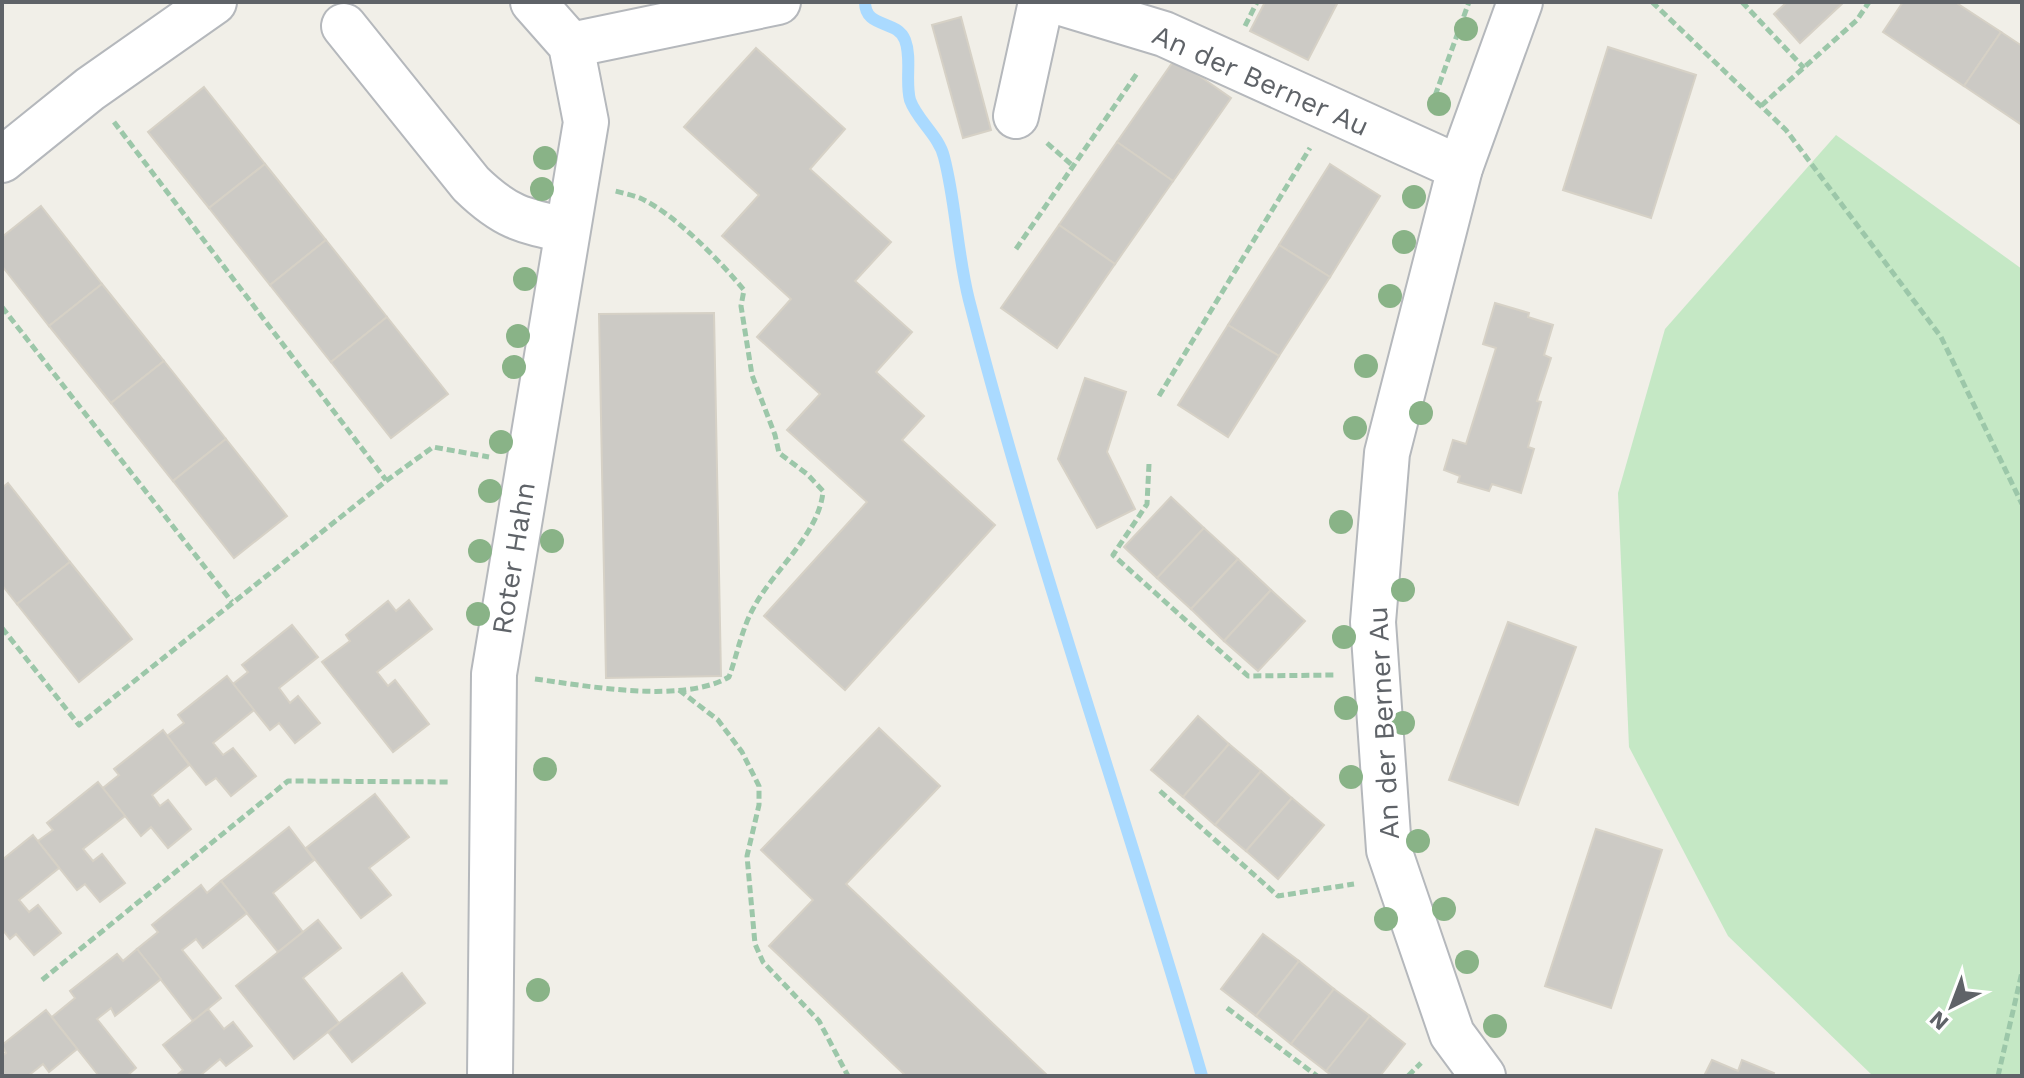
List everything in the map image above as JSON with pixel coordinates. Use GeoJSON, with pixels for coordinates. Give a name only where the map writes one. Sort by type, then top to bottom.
{"type":"FeatureCollection","features":[{"type":"Feature","properties":{"kind":"street"},"geometry":{"type":"LineString","coordinates":[[2,160],[90,89],[214,2]]}},
{"type":"Feature","properties":{"kind":"street"},"geometry":{"type":"LineString","coordinates":[[533,2],[571,45],[778,2]]}},
{"type":"Feature","properties":{"kind":"street"},"geometry":{"type":"LineString","coordinates":[[1016,116],[1041,2]]}},
{"type":"Feature","properties":{"kind":"street","name":"An der Berner Au"},"geometry":{"type":"LineString","coordinates":[[1058,2],[1164,34],[1460,168]]}},
{"type":"Feature","properties":{"kind":"street","name":"An der Berner Au"},"geometry":{"type":"LineString","coordinates":[[1483,1076],[1452,1034],[1389,850],[1373,622],[1387,453],[1460,168],[1520,2]]}},
{"type":"Feature","properties":{"kind":"street"},"geometry":{"type":"LineString","coordinates":[[344,26],[471,184],[491,204],[519,220],[567,230]]}},
{"type":"Feature","properties":{"kind":"street","name":"Roter Hahn"},"geometry":{"type":"LineString","coordinates":[[490,1076],[494,674],[586,122],[571,45]]}},
{"type":"Feature","properties":{"kind":"path"},"geometry":{"type":"LineString","coordinates":[[1416,149],[1469,2]]}},
{"type":"Feature","properties":{"kind":"path"},"geometry":{"type":"LineString","coordinates":[[1652,2],[1786,130],[1941,337],[2022,504]]}},
{"type":"Feature","properties":{"kind":"path"},"geometry":{"type":"LineString","coordinates":[[1742,2],[1804,68]]}},
{"type":"Feature","properties":{"kind":"path"},"geometry":{"type":"LineString","coordinates":[[1761,106],[1857,20],[1869,2]]}},
{"type":"Feature","properties":{"kind":"path"},"geometry":{"type":"LineString","coordinates":[[1016,249],[1164,34]]}},
{"type":"Feature","properties":{"kind":"path"},"geometry":{"type":"LineString","coordinates":[[90,89],[386,481]]}},
{"type":"Feature","properties":{"kind":"path"},"geometry":{"type":"LineString","coordinates":[[1159,396],[1333,111]]}},
{"type":"Feature","properties":{"kind":"path"},"geometry":{"type":"LineString","coordinates":[[494,674],[653,692],[716,685],[729,677],[753,607],[822,504],[823,491],[807,474],[779,453],[752,375],[741,306],[744,290],[680,225],[640,198],[575,185]]}},
{"type":"Feature","properties":{"kind":"path"},"geometry":{"type":"LineString","coordinates":[[2,307],[232,602]]}},
{"type":"Feature","properties":{"kind":"path"},"geometry":{"type":"LineString","coordinates":[[2,628],[79,725],[433,447],[528,464]]}},
{"type":"Feature","properties":{"kind":"path"},"geometry":{"type":"LineString","coordinates":[[1149,464],[1147,504],[1113,555],[1248,676],[1343,675]]}},
{"type":"Feature","properties":{"kind":"path"},"geometry":{"type":"LineString","coordinates":[[678,689],[718,720],[742,752],[759,786],[759,805],[747,856],[755,944],[763,962],[819,1021],[848,1076]]}},
{"type":"Feature","properties":{"kind":"path"},"geometry":{"type":"LineString","coordinates":[[42,980],[288,781],[493,782]]}},
{"type":"Feature","properties":{"kind":"path"},"geometry":{"type":"LineString","coordinates":[[1160,791],[1278,896],[1364,882]]}},
{"type":"Feature","properties":{"kind":"path"},"geometry":{"type":"LineString","coordinates":[[1998,1076],[2022,972]]}},
{"type":"Feature","properties":{"kind":"path"},"geometry":{"type":"LineString","coordinates":[[1227,1008],[1317,1076]]}},
{"type":"Feature","properties":{"kind":"green space"},"geometry":{"type":"Polygon","coordinates":[[[1836,135],[2022,269],[2022,1076],[1873,1076],[1728,936],[1629,747],[1618,493],[1665,329],[1836,135]]]}},
{"type":"Feature","properties":{"kind":"building"},"geometry":{"type":"Polygon","coordinates":[[[1265,2],[1338,2],[1308,60],[1250,31],[1265,2]]]}},
{"type":"Feature","properties":{"kind":"building"},"geometry":{"type":"Polygon","coordinates":[[[1787,2],[1844,2],[1800,43],[1774,14],[1787,2]]]}},
{"type":"Feature","properties":{"kind":"building"},"geometry":{"type":"Polygon","coordinates":[[[1903,2],[1955,2],[2001,32],[1964,86],[1883,32],[1903,2]]]}},
{"type":"Feature","properties":{"kind":"building"},"geometry":{"type":"Polygon","coordinates":[[[961,17],[991,130],[963,138],[932,25],[961,17]]]}},
{"type":"Feature","properties":{"kind":"building"},"geometry":{"type":"Polygon","coordinates":[[[2001,32],[2022,46],[2022,125],[1964,86],[2001,32]]]}},
{"type":"Feature","properties":{"kind":"building"},"geometry":{"type":"Polygon","coordinates":[[[1608,47],[1696,75],[1651,218],[1563,190],[1608,47]]]}},
{"type":"Feature","properties":{"kind":"building"},"geometry":{"type":"Polygon","coordinates":[[[756,48],[845,129],[810,169],[891,242],[855,281],[912,332],[876,372],[924,416],[902,440],[995,525],[845,690],[764,616],[867,502],[787,430],[820,394],[757,337],[791,299],[722,236],[759,195],[684,127],[756,48]]]}},
{"type":"Feature","properties":{"kind":"building"},"geometry":{"type":"Polygon","coordinates":[[[1175,59],[1231,98],[1173,181],[1117,142],[1175,59]]]}},
{"type":"Feature","properties":{"kind":"building"},"geometry":{"type":"Polygon","coordinates":[[[204,87],[265,164],[209,208],[148,132],[204,87]]]}},
{"type":"Feature","properties":{"kind":"building"},"geometry":{"type":"Polygon","coordinates":[[[1117,142],[1173,181],[1115,264],[1059,225],[1117,142]]]}},
{"type":"Feature","properties":{"kind":"building"},"geometry":{"type":"Polygon","coordinates":[[[265,164],[326,240],[270,285],[209,208],[265,164]]]}},
{"type":"Feature","properties":{"kind":"building"},"geometry":{"type":"Polygon","coordinates":[[[1330,164],[1380,196],[1330,277],[1279,245],[1330,164]]]}},
{"type":"Feature","properties":{"kind":"building"},"geometry":{"type":"Polygon","coordinates":[[[41,206],[102,284],[49,326],[2,266],[2,237],[41,206]]]}},
{"type":"Feature","properties":{"kind":"building"},"geometry":{"type":"Polygon","coordinates":[[[1059,225],[1115,264],[1057,348],[1001,308],[1059,225]]]}},
{"type":"Feature","properties":{"kind":"building"},"geometry":{"type":"Polygon","coordinates":[[[326,240],[387,317],[331,362],[270,285],[326,240]]]}},
{"type":"Feature","properties":{"kind":"building"},"geometry":{"type":"Polygon","coordinates":[[[1279,245],[1330,277],[1279,356],[1228,325],[1279,245]]]}},
{"type":"Feature","properties":{"kind":"building"},"geometry":{"type":"Polygon","coordinates":[[[102,284],[164,361],[111,403],[49,326],[102,284]]]}},
{"type":"Feature","properties":{"kind":"building"},"geometry":{"type":"Polygon","coordinates":[[[1495,303],[1529,313],[1528,317],[1553,325],[1544,355],[1551,358],[1537,401],[1541,402],[1528,447],[1534,449],[1521,493],[1492,484],[1489,491],[1458,482],[1460,476],[1444,470],[1453,440],[1466,444],[1496,348],[1483,344],[1495,303]]]}},
{"type":"Feature","properties":{"kind":"building"},"geometry":{"type":"Polygon","coordinates":[[[714,313],[721,676],[606,678],[599,314],[714,313]]]}},
{"type":"Feature","properties":{"kind":"building"},"geometry":{"type":"Polygon","coordinates":[[[387,317],[448,394],[391,438],[331,362],[387,317]]]}},
{"type":"Feature","properties":{"kind":"building"},"geometry":{"type":"Polygon","coordinates":[[[1228,325],[1279,356],[1228,437],[1178,405],[1228,325]]]}},
{"type":"Feature","properties":{"kind":"building"},"geometry":{"type":"Polygon","coordinates":[[[164,361],[226,439],[173,481],[111,403],[164,361]]]}},
{"type":"Feature","properties":{"kind":"building"},"geometry":{"type":"Polygon","coordinates":[[[1085,378],[1126,392],[1107,452],[1135,509],[1097,528],[1058,459],[1085,378]]]}},
{"type":"Feature","properties":{"kind":"building"},"geometry":{"type":"Polygon","coordinates":[[[226,439],[287,516],[234,558],[173,481],[226,439]]]}},
{"type":"Feature","properties":{"kind":"building"},"geometry":{"type":"Polygon","coordinates":[[[8,483],[70,562],[17,604],[2,585],[2,488],[8,483]]]}},
{"type":"Feature","properties":{"kind":"building"},"geometry":{"type":"Polygon","coordinates":[[[1171,497],[1204,528],[1157,578],[1124,547],[1171,497]]]}},
{"type":"Feature","properties":{"kind":"building"},"geometry":{"type":"Polygon","coordinates":[[[1204,528],[1238,559],[1191,609],[1157,578],[1204,528]]]}},
{"type":"Feature","properties":{"kind":"building"},"geometry":{"type":"Polygon","coordinates":[[[1238,559],[1271,590],[1224,641],[1191,609],[1238,559]]]}},
{"type":"Feature","properties":{"kind":"building"},"geometry":{"type":"Polygon","coordinates":[[[70,562],[132,639],[79,682],[17,604],[70,562]]]}},
{"type":"Feature","properties":{"kind":"building"},"geometry":{"type":"Polygon","coordinates":[[[1271,590],[1305,621],[1258,671],[1224,641],[1271,590]]]}},
{"type":"Feature","properties":{"kind":"building"},"geometry":{"type":"Polygon","coordinates":[[[409,600],[432,629],[377,672],[388,686],[395,680],[429,724],[393,752],[322,662],[350,641],[346,635],[388,601],[396,611],[409,600]]]}},
{"type":"Feature","properties":{"kind":"building"},"geometry":{"type":"Polygon","coordinates":[[[1508,622],[1576,647],[1518,805],[1449,780],[1508,622]]]}},
{"type":"Feature","properties":{"kind":"building"},"geometry":{"type":"Polygon","coordinates":[[[292,625],[318,657],[279,688],[290,703],[298,696],[320,723],[295,743],[279,723],[270,730],[233,684],[248,672],[242,665],[292,625]]]}},
{"type":"Feature","properties":{"kind":"building"},"geometry":{"type":"Polygon","coordinates":[[[227,676],[254,710],[213,743],[223,755],[233,748],[256,776],[231,796],[216,778],[206,785],[167,736],[184,723],[178,715],[227,676]]]}},
{"type":"Feature","properties":{"kind":"building"},"geometry":{"type":"Polygon","coordinates":[[[1198,716],[1229,744],[1183,797],[1151,770],[1198,716]]]}},
{"type":"Feature","properties":{"kind":"building"},"geometry":{"type":"Polygon","coordinates":[[[879,728],[940,786],[846,884],[1048,1076],[906,1076],[769,946],[813,900],[761,850],[879,728]]]}},
{"type":"Feature","properties":{"kind":"building"},"geometry":{"type":"Polygon","coordinates":[[[163,730],[189,765],[152,795],[160,806],[168,800],[191,829],[168,848],[151,827],[141,836],[103,788],[119,775],[114,769],[163,730]]]}},
{"type":"Feature","properties":{"kind":"building"},"geometry":{"type":"Polygon","coordinates":[[[1229,744],[1261,771],[1215,825],[1183,797],[1229,744]]]}},
{"type":"Feature","properties":{"kind":"building"},"geometry":{"type":"Polygon","coordinates":[[[1261,771],[1292,798],[1246,851],[1215,825],[1261,771]]]}},
{"type":"Feature","properties":{"kind":"building"},"geometry":{"type":"Polygon","coordinates":[[[98,782],[125,816],[83,849],[93,861],[102,854],[125,883],[100,902],[85,884],[77,890],[38,841],[53,830],[47,823],[98,782]]]}},
{"type":"Feature","properties":{"kind":"building"},"geometry":{"type":"Polygon","coordinates":[[[375,794],[409,837],[369,868],[391,895],[361,918],[306,848],[375,794]]]}},
{"type":"Feature","properties":{"kind":"building"},"geometry":{"type":"Polygon","coordinates":[[[1292,798],[1324,825],[1278,879],[1246,851],[1292,798]]]}},
{"type":"Feature","properties":{"kind":"building"},"geometry":{"type":"Polygon","coordinates":[[[289,827],[314,860],[273,893],[303,932],[278,952],[221,881],[289,827]]]}},
{"type":"Feature","properties":{"kind":"building"},"geometry":{"type":"Polygon","coordinates":[[[1596,829],[1662,850],[1611,1008],[1545,986],[1596,829]]]}},
{"type":"Feature","properties":{"kind":"building"},"geometry":{"type":"Polygon","coordinates":[[[33,835],[59,868],[19,900],[29,912],[38,905],[61,933],[34,955],[16,934],[10,939],[2,929],[2,860],[33,835]]]}},
{"type":"Feature","properties":{"kind":"building"},"geometry":{"type":"Polygon","coordinates":[[[221,881],[247,913],[203,948],[196,939],[182,950],[221,998],[193,1021],[137,949],[158,932],[152,925],[201,885],[207,893],[221,881]]]}},
{"type":"Feature","properties":{"kind":"building"},"geometry":{"type":"Polygon","coordinates":[[[318,920],[341,948],[303,978],[339,1023],[294,1059],[236,986],[318,920]]]}},
{"type":"Feature","properties":{"kind":"building"},"geometry":{"type":"Polygon","coordinates":[[[1263,934],[1299,961],[1256,1016],[1221,989],[1263,934]]]}},
{"type":"Feature","properties":{"kind":"building"},"geometry":{"type":"Polygon","coordinates":[[[137,949],[161,979],[115,1016],[111,1008],[97,1019],[136,1068],[127,1076],[99,1076],[52,1017],[75,998],[70,991],[117,954],[123,961],[137,949]]]}},
{"type":"Feature","properties":{"kind":"building"},"geometry":{"type":"Polygon","coordinates":[[[1299,961],[1334,989],[1291,1044],[1256,1016],[1299,961]]]}},
{"type":"Feature","properties":{"kind":"building"},"geometry":{"type":"Polygon","coordinates":[[[402,973],[425,1003],[352,1062],[328,1032],[402,973]]]}},
{"type":"Feature","properties":{"kind":"building"},"geometry":{"type":"Polygon","coordinates":[[[1334,989],[1370,1016],[1326,1071],[1291,1044],[1334,989]]]}},
{"type":"Feature","properties":{"kind":"building"},"geometry":{"type":"Polygon","coordinates":[[[208,1009],[224,1029],[233,1022],[252,1046],[226,1066],[220,1059],[202,1074],[204,1076],[176,1076],[183,1070],[163,1045],[208,1009]]]}},
{"type":"Feature","properties":{"kind":"building"},"geometry":{"type":"Polygon","coordinates":[[[46,1010],[77,1049],[49,1072],[43,1064],[28,1076],[2,1076],[2,1056],[6,1053],[2,1045],[46,1010]]]}},
{"type":"Feature","properties":{"kind":"building"},"geometry":{"type":"Polygon","coordinates":[[[1370,1016],[1405,1044],[1380,1076],[1332,1076],[1326,1071],[1370,1016]]]}},
{"type":"Feature","properties":{"kind":"building"},"geometry":{"type":"Polygon","coordinates":[[[1712,1060],[1738,1071],[1742,1060],[1774,1073],[1773,1076],[1704,1076],[1712,1060]]]}},
{"type":"Feature","properties":{"kind":"waterway"},"geometry":{"type":"LineString","coordinates":[[865,2],[870,16],[901,33],[905,40],[910,100],[938,142],[944,157],[965,282],[995,398],[1202,1076]]}}]}
